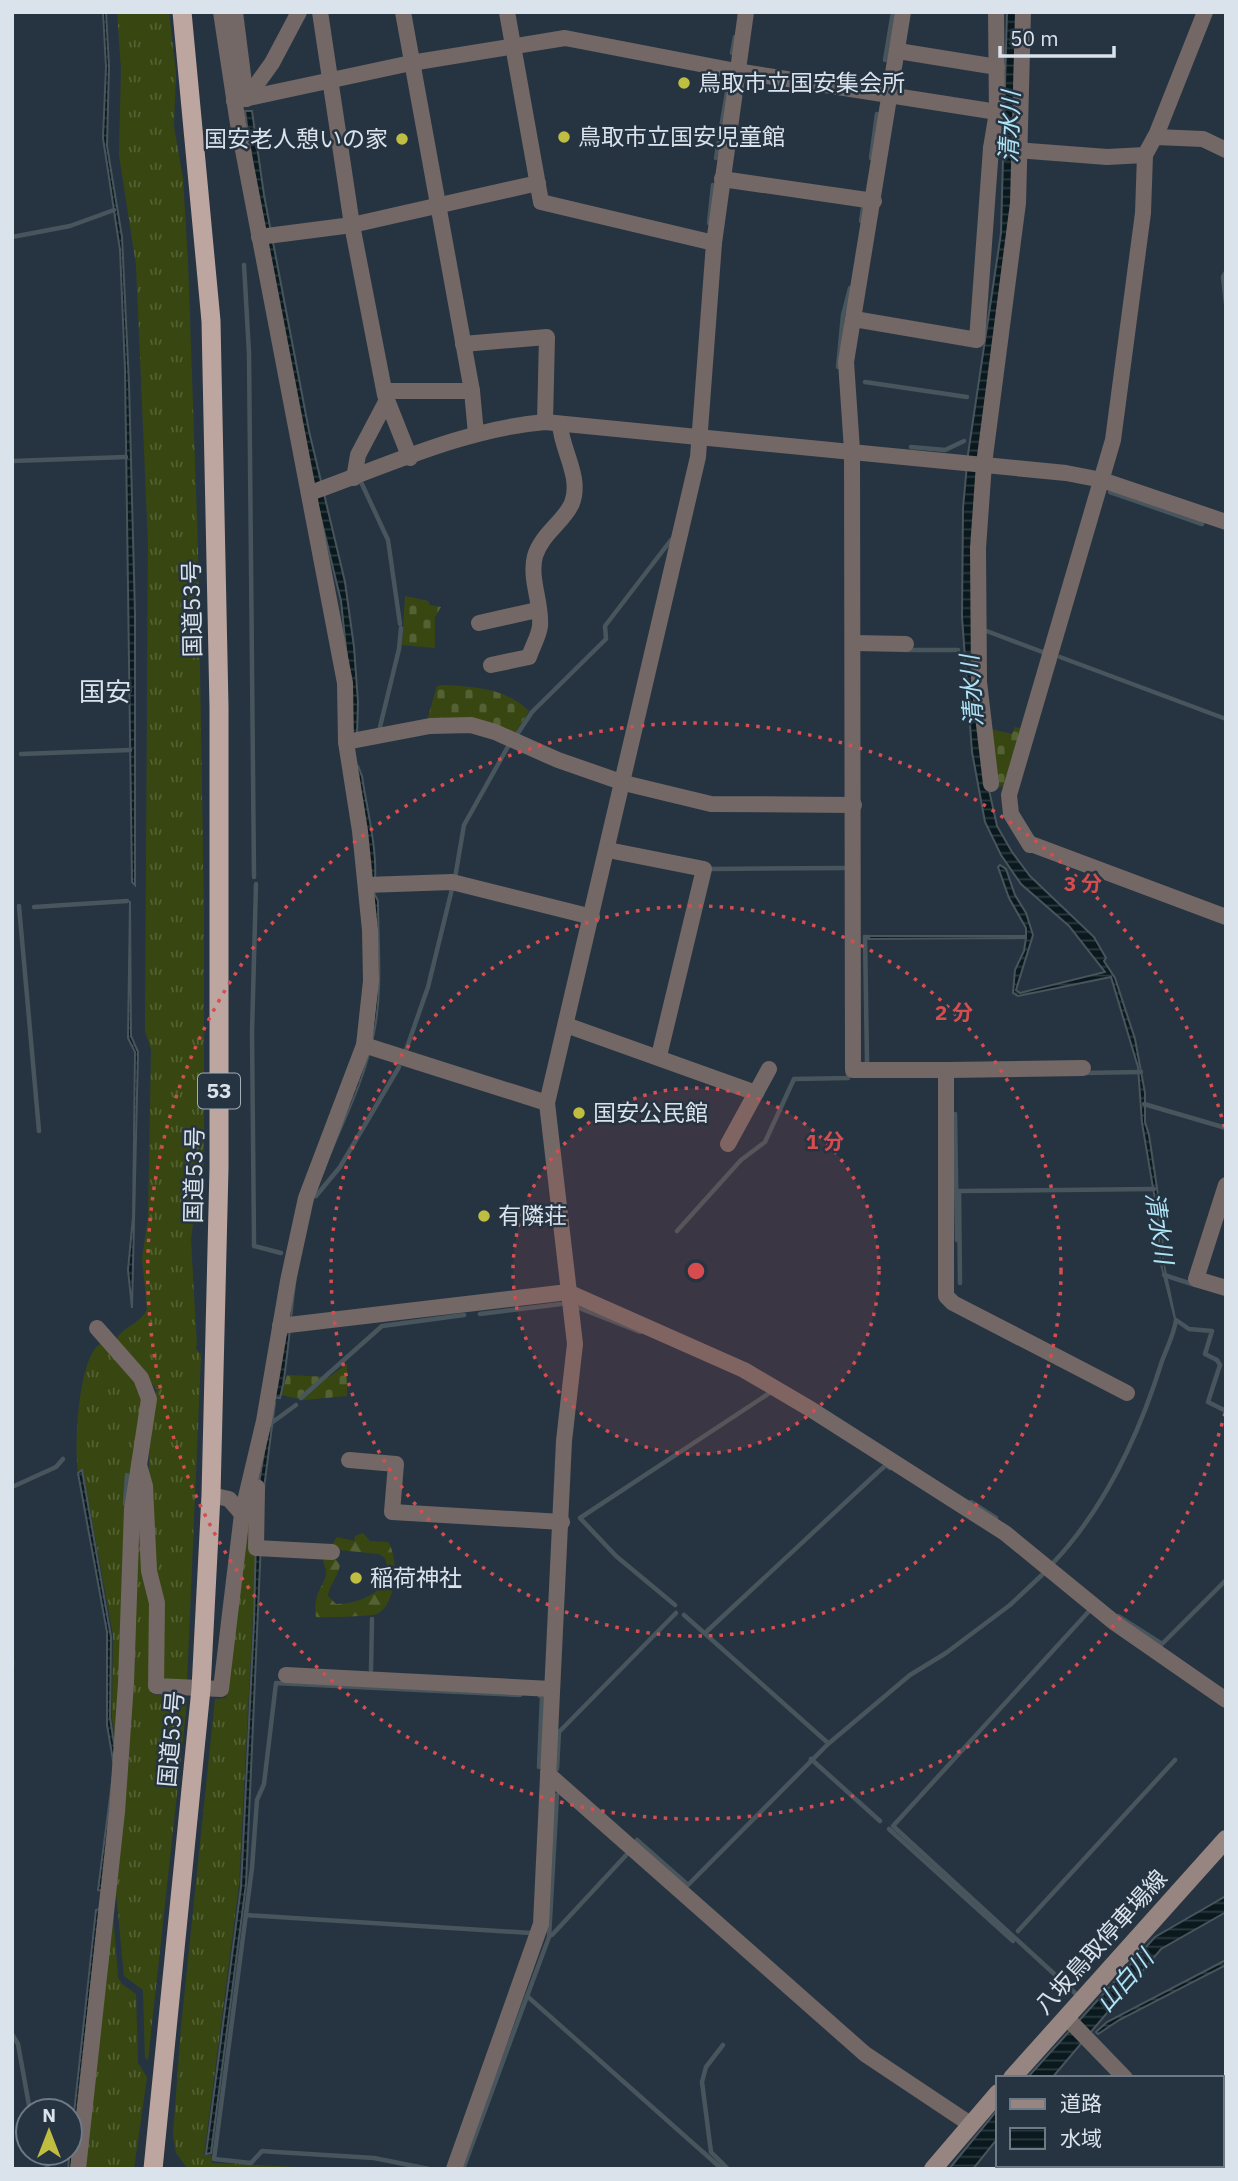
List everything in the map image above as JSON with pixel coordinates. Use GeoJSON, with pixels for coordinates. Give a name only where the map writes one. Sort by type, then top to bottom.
{"type":"FeatureCollection","features":[{"type":"Feature","properties":{"kind":"highway","name":"国道53号"},"geometry":{"type":"LineString","coordinates":[[153,2169],[201,1689],[211,1495],[219,1168],[219,693],[211,321],[183,12]]}},
{"type":"Feature","properties":{"kind":"main road","name":"八坂鳥取停車場線"},"geometry":{"type":"LineString","coordinates":[[1014,2076],[1226,1839]]}},
{"type":"Feature","properties":{"kind":"main road"},"geometry":{"type":"LineString","coordinates":[[933,2169],[996,2095]]}},
{"type":"Feature","properties":{"kind":"street"},"geometry":{"type":"LineString","coordinates":[[139,1465],[145,1486],[149,1571],[157,1603],[156,1686],[221,1689],[242,1514],[306,1198],[364,1045],[371,981],[366,885],[346,742],[345,683],[259,237],[240,100],[221,12]]}},
{"type":"Feature","properties":{"kind":"street"},"geometry":{"type":"LineString","coordinates":[[235,12],[240,100]]}},
{"type":"Feature","properties":{"kind":"street"},"geometry":{"type":"LineString","coordinates":[[240,100],[272,63],[299,12]]}},
{"type":"Feature","properties":{"kind":"street"},"geometry":{"type":"LineString","coordinates":[[320,12],[352,225],[386,395],[410,457]]}},
{"type":"Feature","properties":{"kind":"street"},"geometry":{"type":"LineString","coordinates":[[403,12],[472,391],[476,435]]}},
{"type":"Feature","properties":{"kind":"street"},"geometry":{"type":"LineString","coordinates":[[507,12],[541,202],[714,243]]}},
{"type":"Feature","properties":{"kind":"street"},"geometry":{"type":"LineString","coordinates":[[454,2169],[541,1924],[564,1441],[575,1344],[547,1103],[624,783],[698,457],[714,243],[746,12]]}},
{"type":"Feature","properties":{"kind":"street"},"geometry":{"type":"LineString","coordinates":[[903,12],[892,95],[846,362],[852,450],[853,1070],[1083,1068]]}},
{"type":"Feature","properties":{"kind":"street"},"geometry":{"type":"LineString","coordinates":[[854,319],[976,340],[991,148],[997,112],[996,12]]}},
{"type":"Feature","properties":{"kind":"street"},"geometry":{"type":"LineString","coordinates":[[991,784],[984,742],[976,629],[984,464],[1017,217],[1023,12]]}},
{"type":"Feature","properties":{"kind":"street"},"geometry":{"type":"LineString","coordinates":[[1205,12],[1156,137],[1145,155],[1143,213],[1121,397],[1102,480],[1009,794],[1011,814],[1031,844],[1226,917]]}},
{"type":"Feature","properties":{"kind":"street"},"geometry":{"type":"LineString","coordinates":[[240,100],[411,63],[512,44],[565,38],[736,71],[997,112]]}},
{"type":"Feature","properties":{"kind":"street"},"geometry":{"type":"LineString","coordinates":[[898,51],[997,67]]}},
{"type":"Feature","properties":{"kind":"street"},"geometry":{"type":"LineString","coordinates":[[1156,137],[1203,139],[1226,150]]}},
{"type":"Feature","properties":{"kind":"street"},"geometry":{"type":"LineString","coordinates":[[991,148],[1107,157],[1145,155]]}},
{"type":"Feature","properties":{"kind":"street"},"geometry":{"type":"LineString","coordinates":[[722,180],[874,201]]}},
{"type":"Feature","properties":{"kind":"street"},"geometry":{"type":"LineString","coordinates":[[259,237],[352,225],[538,183]]}},
{"type":"Feature","properties":{"kind":"street"},"geometry":{"type":"LineString","coordinates":[[463,344],[547,337],[552,423],[561,437],[573,473],[572,504],[549,529],[535,556],[540,626],[529,657],[491,665]]}},
{"type":"Feature","properties":{"kind":"street"},"geometry":{"type":"LineString","coordinates":[[386,395],[472,391]]}},
{"type":"Feature","properties":{"kind":"street"},"geometry":{"type":"LineString","coordinates":[[354,478],[358,455],[386,395]]}},
{"type":"Feature","properties":{"kind":"street"},"geometry":{"type":"LineString","coordinates":[[310,493],[476,435],[511,425],[552,423],[852,450],[1102,480],[1226,522]]}},
{"type":"Feature","properties":{"kind":"street"},"geometry":{"type":"LineString","coordinates":[[479,623],[537,610]]}},
{"type":"Feature","properties":{"kind":"street"},"geometry":{"type":"LineString","coordinates":[[853,643],[906,644]]}},
{"type":"Feature","properties":{"kind":"street"},"geometry":{"type":"LineString","coordinates":[[346,742],[430,726],[471,725],[624,783],[711,804],[854,806]]}},
{"type":"Feature","properties":{"kind":"street"},"geometry":{"type":"LineString","coordinates":[[608,849],[704,869],[659,1056]]}},
{"type":"Feature","properties":{"kind":"street"},"geometry":{"type":"LineString","coordinates":[[366,885],[452,883],[592,917]]}},
{"type":"Feature","properties":{"kind":"street"},"geometry":{"type":"LineString","coordinates":[[566,1024],[756,1093]]}},
{"type":"Feature","properties":{"kind":"street"},"geometry":{"type":"LineString","coordinates":[[364,1045],[547,1103]]}},
{"type":"Feature","properties":{"kind":"street"},"geometry":{"type":"LineString","coordinates":[[728,1144],[769,1069]]}},
{"type":"Feature","properties":{"kind":"street"},"geometry":{"type":"LineString","coordinates":[[946,1070],[946,1296],[953,1303],[1127,1393]]}},
{"type":"Feature","properties":{"kind":"street"},"geometry":{"type":"LineString","coordinates":[[1226,1185],[1196,1279],[1226,1287]]}},
{"type":"Feature","properties":{"kind":"street"},"geometry":{"type":"LineString","coordinates":[[280,1326],[568,1292],[744,1370],[812,1410],[1005,1533],[1115,1623],[1226,1700]]}},
{"type":"Feature","properties":{"kind":"street"},"geometry":{"type":"LineString","coordinates":[[78,2169],[117,1812],[126,1683],[132,1509],[149,1399],[141,1378],[97,1328]]}},
{"type":"Feature","properties":{"kind":"street"},"geometry":{"type":"LineString","coordinates":[[260,1435],[262,1452],[255,1497],[254,1545],[332,1552]]}},
{"type":"Feature","properties":{"kind":"street"},"geometry":{"type":"LineString","coordinates":[[349,1460],[396,1464],[393,1512],[562,1522]]}},
{"type":"Feature","properties":{"kind":"street"},"geometry":{"type":"LineString","coordinates":[[211,1495],[229,1499],[242,1514]]}},
{"type":"Feature","properties":{"kind":"street"},"geometry":{"type":"LineString","coordinates":[[286,1675],[551,1689]]}},
{"type":"Feature","properties":{"kind":"street"},"geometry":{"type":"LineString","coordinates":[[548,1774],[865,2054],[970,2123]]}},
{"type":"Feature","properties":{"kind":"street"},"geometry":{"type":"LineString","coordinates":[[1067,2018],[1123,2076]]}},
{"type":"Feature","properties":{"kind":"green space"},"geometry":{"type":"Polygon","coordinates":[[[117,12],[169,12],[176,73],[174,126],[183,179],[188,262],[198,548],[204,913],[204,1173],[199,1171],[191,1240],[195,1347],[201,1355],[187,1682],[168,1681],[161,1677],[149,1497],[149,1461],[157,1390],[116,1340],[123,1331],[141,1318],[147,1309],[142,1258],[148,1218],[151,1050],[145,1030],[148,542],[136,265],[119,155],[121,69],[117,12]]]}},
{"type":"Feature","properties":{"kind":"green space"},"geometry":{"type":"Polygon","coordinates":[[[405,596],[441,607],[435,617],[435,648],[402,645],[405,596]]]}},
{"type":"Feature","properties":{"kind":"green space"},"geometry":{"type":"Polygon","coordinates":[[[437,686],[500,693],[529,711],[513,737],[426,724],[437,686]]]}},
{"type":"Feature","properties":{"kind":"green space"},"geometry":{"type":"Polygon","coordinates":[[[1015,727],[1024,729],[1006,786],[996,787],[986,728],[1012,734],[1015,727]]]}},
{"type":"Feature","properties":{"kind":"green space"},"geometry":{"type":"Polygon","coordinates":[[[101,1343],[138,1382],[144,1398],[118,1758],[112,1718],[113,1635],[83,1470],[78,1472],[77,1460],[77,1424],[83,1383],[93,1351],[101,1343]]]}},
{"type":"Feature","properties":{"kind":"green space"},"geometry":{"type":"Polygon","coordinates":[[[347,1364],[347,1396],[304,1400],[281,1395],[287,1375],[329,1377],[347,1364]]]}},
{"type":"Feature","properties":{"kind":"green space"},"geometry":{"type":"Polygon","coordinates":[[[136,1486],[154,1644],[151,1694],[185,1697],[187,1702],[148,2060],[145,2058],[143,1990],[124,1976],[115,1882],[136,1486]]]}},
{"type":"Feature","properties":{"kind":"green space"},"geometry":{"type":"Polygon","coordinates":[[[253,1496],[256,1552],[239,1885],[204,2155],[211,2155],[212,2163],[341,2169],[188,2169],[176,2153],[173,2135],[181,2027],[215,1699],[226,1698],[238,1579],[253,1496]]]}},
{"type":"Feature","properties":{"kind":"green space"},"geometry":{"type":"Polygon","coordinates":[[[363,1533],[370,1541],[388,1542],[392,1549],[395,1569],[389,1601],[377,1614],[316,1617],[316,1601],[326,1576],[323,1561],[328,1556],[333,1556],[340,1565],[328,1596],[336,1604],[366,1598],[381,1586],[386,1578],[385,1558],[379,1554],[329,1549],[337,1537],[354,1541],[355,1536],[363,1533]]]}},
{"type":"Feature","properties":{"kind":"green space"},"geometry":{"type":"Polygon","coordinates":[[[113,1914],[118,1977],[122,1984],[136,1994],[138,2063],[147,2077],[134,2169],[82,2169],[113,1914]]]}},
{"type":"Feature","properties":{"kind":"water"},"geometry":{"type":"Polygon","coordinates":[[[103,12],[106,12],[109,66],[107,146],[122,237],[129,384],[135,614],[135,885],[132,882],[125,369],[120,250],[103,138],[106,67],[103,12]]]}},
{"type":"Feature","properties":{"kind":"water","name":"清水川"},"geometry":{"type":"Polygon","coordinates":[[[1007,12],[1019,12],[1017,179],[980,455],[983,763],[997,826],[1012,852],[1030,876],[1094,937],[1115,978],[1135,1039],[1145,1093],[1145,1122],[1162,1221],[1163,1260],[1176,1323],[1160,1260],[1159,1223],[1142,1123],[1138,1067],[1111,977],[1018,996],[1013,993],[1015,970],[1024,951],[1026,938],[864,939],[864,936],[1026,936],[1026,928],[1009,898],[998,867],[1000,865],[1006,869],[1033,935],[1016,990],[1020,993],[1105,972],[1069,926],[1021,884],[1001,855],[985,822],[972,752],[962,617],[963,508],[968,454],[1001,233],[1007,12]]]}},
{"type":"Feature","properties":{"kind":"water"},"geometry":{"type":"Polygon","coordinates":[[[245,111],[252,111],[264,195],[309,431],[345,582],[354,647],[358,702],[357,735],[350,736],[351,696],[341,601],[317,502],[258,204],[245,111]]]}},
{"type":"Feature","properties":{"kind":"water"},"geometry":{"type":"Polygon","coordinates":[[[354,766],[358,766],[362,776],[374,850],[373,891],[378,901],[377,1016],[361,1079],[309,1212],[296,1276],[280,1398],[274,1397],[299,1237],[373,1010],[354,766]]]}},
{"type":"Feature","properties":{"kind":"water"},"geometry":{"type":"Polygon","coordinates":[[[130,901],[131,1036],[138,1052],[132,1308],[128,1270],[133,1217],[135,1052],[128,1038],[130,901]]]}},
{"type":"Feature","properties":{"kind":"water"},"geometry":{"type":"Polygon","coordinates":[[[272,1402],[275,1403],[263,1496],[246,1884],[211,2153],[206,2154],[241,1887],[254,1622],[257,1496],[272,1402]]]}},
{"type":"Feature","properties":{"kind":"water"},"geometry":{"type":"Polygon","coordinates":[[[82,1470],[111,1637],[110,1718],[115,1750],[114,1765],[107,1725],[107,1632],[78,1473],[82,1470]]]}},
{"type":"Feature","properties":{"kind":"water"},"geometry":{"type":"Polygon","coordinates":[[[113,1774],[103,1891],[98,1890],[113,1774]]]}},
{"type":"Feature","properties":{"kind":"water","name":"山白川"},"geometry":{"type":"Polygon","coordinates":[[[1226,1896],[1226,1912],[1161,1949],[1054,2076],[1029,2076],[1155,1937],[1226,1896]]]}},
{"type":"Feature","properties":{"kind":"water"},"geometry":{"type":"Polygon","coordinates":[[[103,1908],[81,2097],[76,2097],[96,1910],[103,1908]]]}},
{"type":"Feature","properties":{"kind":"water"},"geometry":{"type":"Polygon","coordinates":[[[1226,1960],[1226,1965],[1119,2020],[1098,2034],[1096,2032],[1107,2022],[1226,1960]]]}},
{"type":"Feature","properties":{"kind":"water"},"geometry":{"type":"Polygon","coordinates":[[[996,2111],[996,2140],[973,2169],[949,2169],[996,2111]]]}},
{"type":"Feature","properties":{"kind":"waterway"},"geometry":{"type":"LineString","coordinates":[[885,60],[893,12]]}},
{"type":"Feature","properties":{"kind":"waterway"},"geometry":{"type":"LineString","coordinates":[[732,53],[735,37]]}},
{"type":"Feature","properties":{"kind":"waterway"},"geometry":{"type":"LineString","coordinates":[[716,158],[727,92]]}},
{"type":"Feature","properties":{"kind":"waterway"},"geometry":{"type":"LineString","coordinates":[[871,158],[877,114]]}},
{"type":"Feature","properties":{"kind":"waterway"},"geometry":{"type":"LineString","coordinates":[[709,223],[713,185]]}},
{"type":"Feature","properties":{"kind":"waterway"},"geometry":{"type":"LineString","coordinates":[[861,221],[863,208]]}},
{"type":"Feature","properties":{"kind":"waterway"},"geometry":{"type":"LineString","coordinates":[[12,237],[70,226],[114,210]]}},
{"type":"Feature","properties":{"kind":"waterway"},"geometry":{"type":"LineString","coordinates":[[244,265],[249,353],[254,877]]}},
{"type":"Feature","properties":{"kind":"waterway"},"geometry":{"type":"LineString","coordinates":[[1226,272],[1223,277],[1226,304]]}},
{"type":"Feature","properties":{"kind":"waterway"},"geometry":{"type":"LineString","coordinates":[[838,367],[843,315],[850,288]]}},
{"type":"Feature","properties":{"kind":"waterway"},"geometry":{"type":"LineString","coordinates":[[865,382],[967,397]]}},
{"type":"Feature","properties":{"kind":"waterway"},"geometry":{"type":"LineString","coordinates":[[911,447],[945,450],[964,441]]}},
{"type":"Feature","properties":{"kind":"waterway"},"geometry":{"type":"LineString","coordinates":[[12,461],[126,457]]}},
{"type":"Feature","properties":{"kind":"waterway"},"geometry":{"type":"LineString","coordinates":[[361,482],[388,540],[400,624]]}},
{"type":"Feature","properties":{"kind":"waterway"},"geometry":{"type":"LineString","coordinates":[[1110,492],[1202,524]]}},
{"type":"Feature","properties":{"kind":"waterway"},"geometry":{"type":"LineString","coordinates":[[516,736],[532,712],[606,639],[605,626],[671,540]]}},
{"type":"Feature","properties":{"kind":"waterway"},"geometry":{"type":"LineString","coordinates":[[379,731],[399,649],[401,628]]}},
{"type":"Feature","properties":{"kind":"waterway"},"geometry":{"type":"LineString","coordinates":[[984,630],[1045,653]]}},
{"type":"Feature","properties":{"kind":"waterway","name":"清水川"},"geometry":{"type":"LineString","coordinates":[[905,650],[958,650]]}},
{"type":"Feature","properties":{"kind":"waterway"},"geometry":{"type":"LineString","coordinates":[[1060,657],[1226,719]]}},
{"type":"Feature","properties":{"kind":"waterway"},"geometry":{"type":"LineString","coordinates":[[455,878],[464,825],[510,743]]}},
{"type":"Feature","properties":{"kind":"waterway"},"geometry":{"type":"LineString","coordinates":[[21,754],[130,750]]}},
{"type":"Feature","properties":{"kind":"waterway"},"geometry":{"type":"LineString","coordinates":[[709,869],[846,868]]}},
{"type":"Feature","properties":{"kind":"waterway"},"geometry":{"type":"LineString","coordinates":[[256,884],[252,1032],[254,1246],[281,1253]]}},
{"type":"Feature","properties":{"kind":"waterway"},"geometry":{"type":"LineString","coordinates":[[405,1053],[428,987],[452,889]]}},
{"type":"Feature","properties":{"kind":"waterway"},"geometry":{"type":"LineString","coordinates":[[34,907],[127,901]]}},
{"type":"Feature","properties":{"kind":"waterway"},"geometry":{"type":"LineString","coordinates":[[19,906],[39,1131]]}},
{"type":"Feature","properties":{"kind":"waterway"},"geometry":{"type":"LineString","coordinates":[[867,1062],[865,937],[868,937]]}},
{"type":"Feature","properties":{"kind":"waterway"},"geometry":{"type":"LineString","coordinates":[[316,1196],[340,1167],[399,1067]]}},
{"type":"Feature","properties":{"kind":"waterway"},"geometry":{"type":"LineString","coordinates":[[677,1231],[741,1160],[765,1142],[794,1079],[848,1078],[848,1069]]}},
{"type":"Feature","properties":{"kind":"waterway"},"geometry":{"type":"LineString","coordinates":[[1084,1073],[1141,1072]]}},
{"type":"Feature","properties":{"kind":"waterway"},"geometry":{"type":"LineString","coordinates":[[1144,1104],[1226,1128]]}},
{"type":"Feature","properties":{"kind":"waterway"},"geometry":{"type":"LineString","coordinates":[[955,1114],[957,1240]]}},
{"type":"Feature","properties":{"kind":"waterway","name":"清水川"},"geometry":{"type":"LineString","coordinates":[[960,1283],[959,1191],[1154,1189]]}},
{"type":"Feature","properties":{"kind":"waterway","name":"清水川"},"geometry":{"type":"LineString","coordinates":[[1164,1275],[1195,1285]]}},
{"type":"Feature","properties":{"kind":"waterway"},"geometry":{"type":"LineString","coordinates":[[480,1314],[561,1304]]}},
{"type":"Feature","properties":{"kind":"waterway"},"geometry":{"type":"LineString","coordinates":[[579,1308],[640,1332]]}},
{"type":"Feature","properties":{"kind":"waterway"},"geometry":{"type":"LineString","coordinates":[[301,1398],[382,1326],[464,1315]]}},
{"type":"Feature","properties":{"kind":"waterway"},"geometry":{"type":"LineString","coordinates":[[1053,1563],[1089,1518],[1119,1469],[1143,1416],[1176,1320],[1189,1329],[1212,1331],[1205,1354],[1217,1360],[1220,1365],[1208,1402],[1226,1411]]}},
{"type":"Feature","properties":{"kind":"waterway"},"geometry":{"type":"LineString","coordinates":[[675,1605],[616,1556],[580,1518],[771,1392]]}},
{"type":"Feature","properties":{"kind":"waterway"},"geometry":{"type":"LineString","coordinates":[[270,1424],[296,1405]]}},
{"type":"Feature","properties":{"kind":"waterway"},"geometry":{"type":"LineString","coordinates":[[12,1487],[56,1467],[63,1459]]}},
{"type":"Feature","properties":{"kind":"waterway"},"geometry":{"type":"LineString","coordinates":[[705,1633],[877,1473],[886,1465],[890,1468]]}},
{"type":"Feature","properties":{"kind":"waterway"},"geometry":{"type":"LineString","coordinates":[[125,1504],[127,1475]]}},
{"type":"Feature","properties":{"kind":"waterway"},"geometry":{"type":"LineString","coordinates":[[971,1502],[996,1518]]}},
{"type":"Feature","properties":{"kind":"waterway"},"geometry":{"type":"LineString","coordinates":[[637,1840],[688,1885],[828,1744],[910,1675],[946,1653],[1010,1605],[1043,1574]]}},
{"type":"Feature","properties":{"kind":"waterway"},"geometry":{"type":"LineString","coordinates":[[1118,1616],[1162,1644],[1226,1580]]}},
{"type":"Feature","properties":{"kind":"waterway"},"geometry":{"type":"LineString","coordinates":[[1075,1993],[893,1826],[1091,1609]]}},
{"type":"Feature","properties":{"kind":"waterway"},"geometry":{"type":"LineString","coordinates":[[557,1769],[559,1732],[676,1613]]}},
{"type":"Feature","properties":{"kind":"waterway"},"geometry":{"type":"LineString","coordinates":[[684,1615],[828,1743]]}},
{"type":"Feature","properties":{"kind":"waterway"},"geometry":{"type":"LineString","coordinates":[[371,1670],[372,1619]]}},
{"type":"Feature","properties":{"kind":"waterway"},"geometry":{"type":"LineString","coordinates":[[12,1660],[12,1666]]}},
{"type":"Feature","properties":{"kind":"waterway"},"geometry":{"type":"LineString","coordinates":[[429,2169],[374,2158],[262,2151],[251,2163],[214,2159],[252,1868],[257,1800],[264,1784],[276,1683],[520,1695]]}},
{"type":"Feature","properties":{"kind":"waterway"},"geometry":{"type":"LineString","coordinates":[[539,1767],[540,1696]]}},
{"type":"Feature","properties":{"kind":"waterway"},"geometry":{"type":"LineString","coordinates":[[811,1759],[880,1821]]}},
{"type":"Feature","properties":{"kind":"waterway"},"geometry":{"type":"LineString","coordinates":[[1018,1931],[1175,1760]]}},
{"type":"Feature","properties":{"kind":"waterway"},"geometry":{"type":"LineString","coordinates":[[463,2169],[549,1937],[557,1795]]}},
{"type":"Feature","properties":{"kind":"waterway"},"geometry":{"type":"LineString","coordinates":[[889,1829],[1013,1941]]}},
{"type":"Feature","properties":{"kind":"waterway"},"geometry":{"type":"LineString","coordinates":[[549,1934],[552,1935],[629,1852]]}},
{"type":"Feature","properties":{"kind":"waterway"},"geometry":{"type":"LineString","coordinates":[[246,1915],[531,1933]]}},
{"type":"Feature","properties":{"kind":"waterway"},"geometry":{"type":"LineString","coordinates":[[527,1996],[722,2169]]}},
{"type":"Feature","properties":{"kind":"waterway"},"geometry":{"type":"LineString","coordinates":[[12,2034],[18,2044],[27,2097]]}},
{"type":"Feature","properties":{"kind":"waterway"},"geometry":{"type":"LineString","coordinates":[[723,2045],[706,2067],[702,2082],[711,2152],[728,2169]]}},
{"type":"Feature","properties":{"kind":"place","name":"鳥取市立国安集会所"},"geometry":{"type":"Point","coordinates":[684,83]}},
{"type":"Feature","properties":{"kind":"place","name":"鳥取市立国安児童館"},"geometry":{"type":"Point","coordinates":[564,137]}},
{"type":"Feature","properties":{"kind":"place","name":"国安老人憩いの家"},"geometry":{"type":"Point","coordinates":[402,139]}},
{"type":"Feature","properties":{"kind":"place","name":"国安公民館"},"geometry":{"type":"Point","coordinates":[579,1113]}},
{"type":"Feature","properties":{"kind":"place","name":"有隣荘"},"geometry":{"type":"Point","coordinates":[484,1216]}},
{"type":"Feature","properties":{"kind":"place","name":"稲荷神社"},"geometry":{"type":"Point","coordinates":[356,1578]}},
{"type":"Feature","properties":{"kind":"district","name":"国安"},"geometry":{"type":"Point","coordinates":[105,692]}}]}
